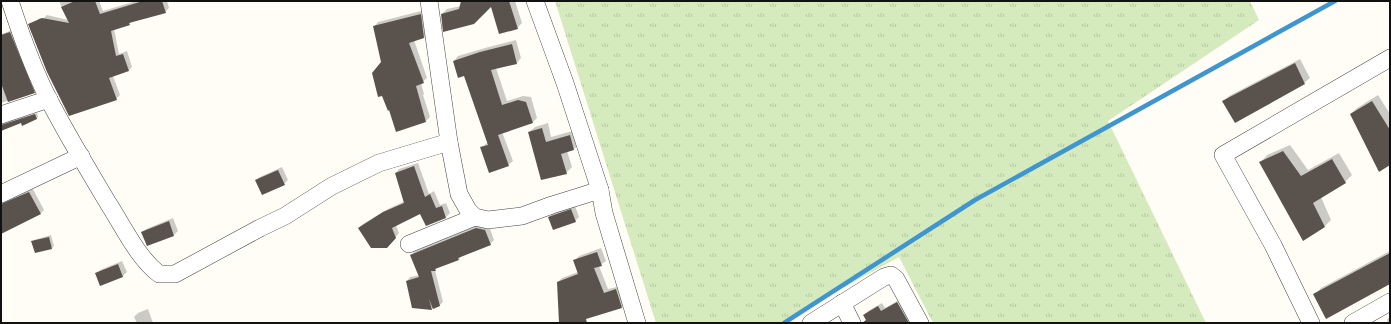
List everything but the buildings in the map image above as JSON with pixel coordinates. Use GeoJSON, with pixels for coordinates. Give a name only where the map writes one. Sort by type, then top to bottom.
{"type":"FeatureCollection","features":[{"type":"Feature","properties":{"kind":"street"},"geometry":{"type":"LineString","coordinates":[[10,1],[19,30],[49,99],[81,156],[144,259],[158,274],[175,274],[285,216],[332,186],[372,166],[449,142]]}},
{"type":"Feature","properties":{"kind":"street"},"geometry":{"type":"LineString","coordinates":[[429,1],[449,142],[459,194],[468,210],[474,216],[488,220],[522,216],[600,190]]}},
{"type":"Feature","properties":{"kind":"street"},"geometry":{"type":"LineString","coordinates":[[534,1],[565,83],[600,190],[604,213],[637,323]]}},
{"type":"Feature","properties":{"kind":"street"},"geometry":{"type":"LineString","coordinates":[[1311,323],[1273,245],[1224,155],[1390,58]]}},
{"type":"Feature","properties":{"kind":"street"},"geometry":{"type":"LineString","coordinates":[[1,115],[49,99]]}},
{"type":"Feature","properties":{"kind":"street"},"geometry":{"type":"LineString","coordinates":[[1,194],[81,156]]}},
{"type":"Feature","properties":{"kind":"street"},"geometry":{"type":"LineString","coordinates":[[408,244],[474,216]]}},
{"type":"Feature","properties":{"kind":"street"},"geometry":{"type":"LineString","coordinates":[[811,323],[884,277],[891,275],[896,279],[920,323]]}},
{"type":"Feature","properties":{"kind":"street"},"geometry":{"type":"LineString","coordinates":[[1352,323],[1390,302]]}},
{"type":"Feature","properties":{"kind":"street"},"geometry":{"type":"LineString","coordinates":[[842,303],[852,323]]}},
{"type":"Feature","properties":{"kind":"green space"},"geometry":{"type":"Polygon","coordinates":[[[555,1],[1250,1],[1259,20],[1108,121],[1206,323],[933,323],[899,257],[779,323],[656,323],[555,1]]]}},
{"type":"Feature","properties":{"kind":"waterway"},"geometry":{"type":"LineString","coordinates":[[784,323],[975,200],[1335,1]]}}]}
